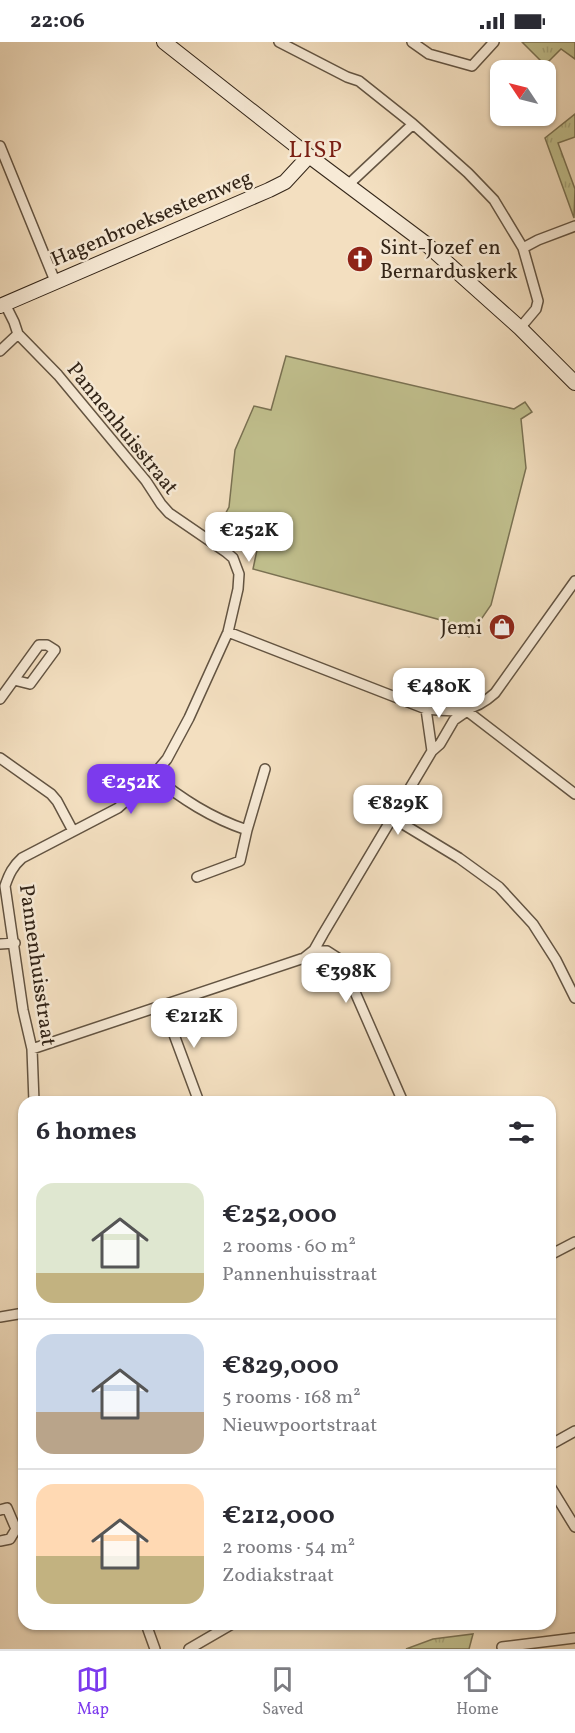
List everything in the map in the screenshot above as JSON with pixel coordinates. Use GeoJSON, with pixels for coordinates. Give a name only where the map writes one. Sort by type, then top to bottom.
{"type":"FeatureCollection","features":[{"type":"Feature","properties":{"kind":"street"},"geometry":{"type":"LineString","coordinates":[[164,42],[309,156],[425,243],[520,328],[575,383]]}},
{"type":"Feature","properties":{"kind":"street"},"geometry":{"type":"LineString","coordinates":[[279,42],[294,45],[346,77],[359,81],[453,158],[487,192],[501,210],[523,248],[538,301],[536,309],[520,328]]}},
{"type":"Feature","properties":{"kind":"street"},"geometry":{"type":"LineString","coordinates":[[412,42],[429,54],[472,66],[494,42]]}},
{"type":"Feature","properties":{"kind":"street"},"geometry":{"type":"LineString","coordinates":[[349,184],[413,124]]}},
{"type":"Feature","properties":{"kind":"street"},"geometry":{"type":"LineString","coordinates":[[0,146],[55,281]]}},
{"type":"Feature","properties":{"kind":"street","name":"Hagenbroeksesteenweg"},"geometry":{"type":"LineString","coordinates":[[2,305],[277,186],[298,171],[309,156]]}},
{"type":"Feature","properties":{"kind":"street"},"geometry":{"type":"LineString","coordinates":[[523,248],[575,226]]}},
{"type":"Feature","properties":{"kind":"street","name":"Pannenhuisstraat"},"geometry":{"type":"LineString","coordinates":[[2,305],[14,322],[18,334],[58,375],[140,473],[165,508],[232,558],[239,574],[238,590],[228,632],[167,759],[118,808],[22,858],[13,866],[8,877],[5,886],[23,1010],[32,1049],[34,1096]]}},
{"type":"Feature","properties":{"kind":"street"},"geometry":{"type":"LineString","coordinates":[[0,351],[18,334]]}},
{"type":"Feature","properties":{"kind":"street"},"geometry":{"type":"LineString","coordinates":[[32,1049],[304,958],[314,950],[432,751],[440,744],[454,720],[480,706],[495,693],[575,581]]}},
{"type":"Feature","properties":{"kind":"street"},"geometry":{"type":"LineString","coordinates":[[228,632],[426,710],[467,711],[575,794]]}},
{"type":"Feature","properties":{"kind":"street"},"geometry":{"type":"LineString","coordinates":[[0,699],[39,645],[47,645],[55,650],[30,684],[14,680]]}},
{"type":"Feature","properties":{"kind":"street"},"geometry":{"type":"LineString","coordinates":[[426,710],[432,751]]}},
{"type":"Feature","properties":{"kind":"street"},"geometry":{"type":"LineString","coordinates":[[0,758],[51,794],[73,831]]}},
{"type":"Feature","properties":{"kind":"street"},"geometry":{"type":"LineString","coordinates":[[197,876],[240,861],[265,769]]}},
{"type":"Feature","properties":{"kind":"street"},"geometry":{"type":"LineString","coordinates":[[152,775],[184,800],[222,822],[247,831]]}},
{"type":"Feature","properties":{"kind":"street"},"geometry":{"type":"LineString","coordinates":[[393,818],[459,858],[506,893],[533,924],[556,960],[575,998]]}},
{"type":"Feature","properties":{"kind":"street"},"geometry":{"type":"LineString","coordinates":[[0,944],[15,943]]}},
{"type":"Feature","properties":{"kind":"street"},"geometry":{"type":"LineString","coordinates":[[314,950],[327,951],[341,960],[400,1096]]}},
{"type":"Feature","properties":{"kind":"street"},"geometry":{"type":"LineString","coordinates":[[163,1005],[197,1096]]}},
{"type":"Feature","properties":{"kind":"street"},"geometry":{"type":"LineString","coordinates":[[556,1252],[575,1242]]}},
{"type":"Feature","properties":{"kind":"street"},"geometry":{"type":"LineString","coordinates":[[0,1317],[18,1314]]}},
{"type":"Feature","properties":{"kind":"street"},"geometry":{"type":"LineString","coordinates":[[556,1442],[575,1431]]}},
{"type":"Feature","properties":{"kind":"street"},"geometry":{"type":"LineString","coordinates":[[556,1496],[575,1527]]}},
{"type":"Feature","properties":{"kind":"street"},"geometry":{"type":"LineString","coordinates":[[0,1541],[10,1539],[15,1530],[4,1509]]}},
{"type":"Feature","properties":{"kind":"street"},"geometry":{"type":"LineString","coordinates":[[148,1630],[155,1649]]}},
{"type":"Feature","properties":{"kind":"street"},"geometry":{"type":"LineString","coordinates":[[189,1649],[222,1630]]}},
{"type":"Feature","properties":{"kind":"street"},"geometry":{"type":"LineString","coordinates":[[502,1647],[575,1638]]}},
{"type":"Feature","properties":{"kind":"green space"},"geometry":{"type":"Polygon","coordinates":[[[522,42],[575,42],[575,59],[561,49],[550,60],[540,60],[522,42]]]}},
{"type":"Feature","properties":{"kind":"green space"},"geometry":{"type":"Polygon","coordinates":[[[575,114],[575,137],[558,143],[575,189],[574,218],[545,138],[575,114]]]}},
{"type":"Feature","properties":{"kind":"green space"},"geometry":{"type":"Polygon","coordinates":[[[286,356],[514,409],[525,402],[532,412],[521,419],[526,468],[491,605],[469,637],[448,622],[253,569],[257,550],[225,529],[222,520],[229,507],[235,450],[254,406],[271,410],[286,356]]]}},
{"type":"Feature","properties":{"kind":"green space"},"geometry":{"type":"Polygon","coordinates":[[[473,1634],[469,1649],[406,1649],[433,1639],[473,1634]]]}},
{"type":"Feature","properties":{"kind":"place","name":"Sint-Jozef en Bernarduskerk"},"geometry":{"type":"Point","coordinates":[360,259]}},
{"type":"Feature","properties":{"kind":"place","name":"Jemi"},"geometry":{"type":"Point","coordinates":[502,627]}},
{"type":"Feature","properties":{"kind":"district","name":"LISP"},"geometry":{"type":"Point","coordinates":[316,149]}}]}
